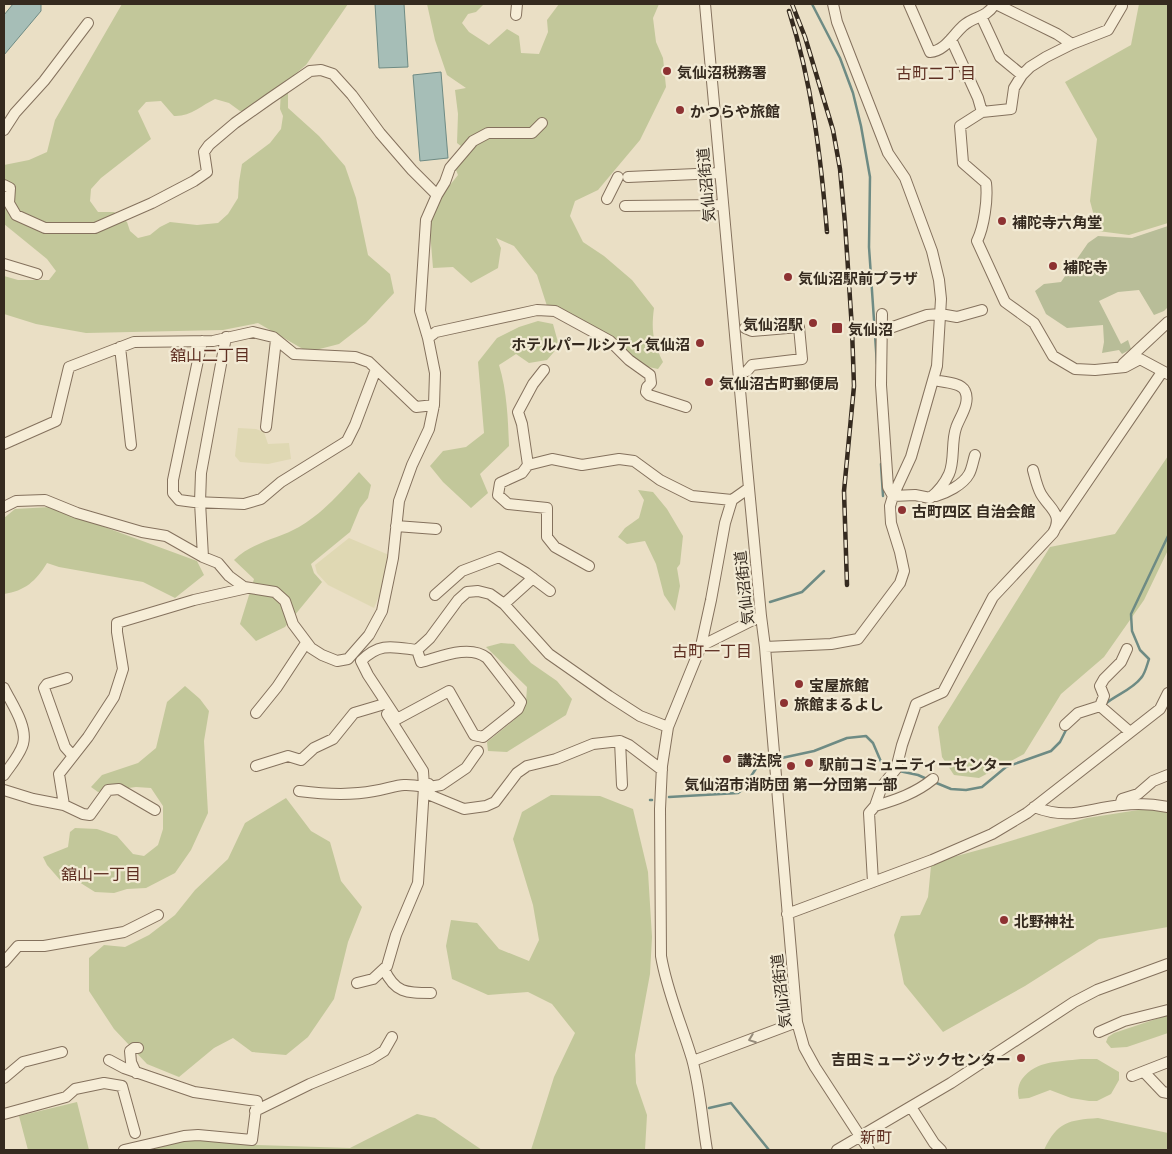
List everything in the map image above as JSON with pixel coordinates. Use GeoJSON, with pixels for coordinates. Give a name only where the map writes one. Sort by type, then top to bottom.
{"type":"FeatureCollection","features":[{"type":"Feature","properties":{"kind":"street","name":"気仙沼街道"},"geometry":{"type":"LineString","coordinates":[[705,4],[719,173],[765,648],[797,1022],[804,1047],[869,1150]]}},
{"type":"Feature","properties":{"kind":"street"},"geometry":{"type":"LineString","coordinates":[[765,648],[831,644],[858,639],[900,583],[904,571],[891,522],[890,506],[911,457],[937,366],[942,299],[932,251],[905,178],[888,153],[837,22],[833,4]]}},
{"type":"Feature","properties":{"kind":"street"},"geometry":{"type":"LineString","coordinates":[[909,4],[930,52],[937,52],[952,39],[964,24],[989,13],[995,4],[1057,34],[1072,44]]}},
{"type":"Feature","properties":{"kind":"street"},"geometry":{"type":"LineString","coordinates":[[873,882],[869,813],[875,806],[882,786],[894,772],[916,704],[943,692],[993,597],[1053,533],[1165,373],[1140,359],[1126,367],[1095,370],[1075,369],[1053,356],[1034,323],[1005,302],[977,241],[981,234],[987,192],[986,183],[963,163],[960,126],[982,112],[1011,109],[1014,88],[1022,75],[1046,57],[1072,44],[1108,30],[1122,6]]}},
{"type":"Feature","properties":{"kind":"street"},"geometry":{"type":"LineString","coordinates":[[981,16],[1000,57],[1022,75]]}},
{"type":"Feature","properties":{"kind":"street"},"geometry":{"type":"LineString","coordinates":[[4,130],[15,113],[44,81],[88,23]]}},
{"type":"Feature","properties":{"kind":"street"},"geometry":{"type":"LineString","coordinates":[[952,39],[978,98],[982,112]]}},
{"type":"Feature","properties":{"kind":"street"},"geometry":{"type":"LineString","coordinates":[[4,185],[10,188],[10,203],[16,215],[45,228],[95,228],[152,203],[207,172],[204,152],[210,145],[235,123],[269,98],[310,71],[321,70],[333,74],[352,95],[380,133],[437,195]]}},
{"type":"Feature","properties":{"kind":"street"},"geometry":{"type":"LineString","coordinates":[[4,507],[16,501],[45,500],[77,513],[142,532],[166,536],[203,557],[218,563],[229,576],[244,587],[275,592],[285,601],[293,624],[306,643],[322,656],[337,661],[348,659],[369,635],[382,610],[393,558],[399,501],[412,466],[430,429],[434,405],[435,373],[420,311],[426,220],[450,168],[473,141],[488,133],[532,133],[542,123]]}},
{"type":"Feature","properties":{"kind":"street"},"geometry":{"type":"LineString","coordinates":[[607,199],[623,177],[719,173]]}},
{"type":"Feature","properties":{"kind":"street"},"geometry":{"type":"LineString","coordinates":[[625,206],[722,205]]}},
{"type":"Feature","properties":{"kind":"street"},"geometry":{"type":"LineString","coordinates":[[4,264],[37,274]]}},
{"type":"Feature","properties":{"kind":"street"},"geometry":{"type":"LineString","coordinates":[[428,338],[436,332],[538,310],[554,311],[610,341],[629,360],[650,375],[651,383],[646,392],[648,396],[686,408]]}},
{"type":"Feature","properties":{"kind":"street"},"geometry":{"type":"LineString","coordinates":[[882,335],[890,328],[927,315],[940,314],[956,317],[982,310]]}},
{"type":"Feature","properties":{"kind":"street"},"geometry":{"type":"LineString","coordinates":[[882,314],[882,385],[887,471],[888,487],[893,496]]}},
{"type":"Feature","properties":{"kind":"street"},"geometry":{"type":"LineString","coordinates":[[1119,368],[1168,322]]}},
{"type":"Feature","properties":{"kind":"street"},"geometry":{"type":"LineString","coordinates":[[745,328],[752,331],[799,327],[802,359],[752,365],[747,371]]}},
{"type":"Feature","properties":{"kind":"street"},"geometry":{"type":"LineString","coordinates":[[4,444],[56,421],[68,367],[134,342],[213,341],[253,332],[273,337],[294,354],[356,357],[369,362],[416,407],[434,405]]}},
{"type":"Feature","properties":{"kind":"street"},"geometry":{"type":"LineString","coordinates":[[203,557],[200,502],[201,473],[226,337]]}},
{"type":"Feature","properties":{"kind":"street"},"geometry":{"type":"LineString","coordinates":[[266,427],[276,340]]}},
{"type":"Feature","properties":{"kind":"street"},"geometry":{"type":"LineString","coordinates":[[202,341],[173,480],[173,493],[179,500],[244,504],[261,499],[281,482],[347,440],[355,425],[376,368]]}},
{"type":"Feature","properties":{"kind":"street"},"geometry":{"type":"LineString","coordinates":[[120,347],[130,445]]}},
{"type":"Feature","properties":{"kind":"street"},"geometry":{"type":"LineString","coordinates":[[528,466],[522,424],[518,412],[533,384],[544,370]]}},
{"type":"Feature","properties":{"kind":"street"},"geometry":{"type":"LineString","coordinates":[[930,498],[940,490],[950,472],[956,427],[962,417],[966,394],[961,386],[933,380]]}},
{"type":"Feature","properties":{"kind":"street"},"geometry":{"type":"LineString","coordinates":[[893,496],[915,495],[930,498],[943,494],[969,475],[975,455]]}},
{"type":"Feature","properties":{"kind":"street"},"geometry":{"type":"LineString","coordinates":[[589,566],[555,547],[547,537],[547,508],[508,504],[498,495],[500,483],[522,473],[528,466],[552,459],[582,466],[619,459],[634,461],[660,480],[692,496],[732,500]]}},
{"type":"Feature","properties":{"kind":"street"},"geometry":{"type":"LineString","coordinates":[[1033,470],[1040,493],[1053,508],[1057,526]]}},
{"type":"Feature","properties":{"kind":"street"},"geometry":{"type":"LineString","coordinates":[[708,1150],[693,1062],[665,979],[661,956],[660,808],[662,770],[668,727],[701,646],[725,523],[732,500],[749,488]]}},
{"type":"Feature","properties":{"kind":"street"},"geometry":{"type":"LineString","coordinates":[[396,526],[436,529]]}},
{"type":"Feature","properties":{"kind":"street"},"geometry":{"type":"LineString","coordinates":[[435,595],[462,571],[499,557],[550,591]]}},
{"type":"Feature","properties":{"kind":"street"},"geometry":{"type":"LineString","coordinates":[[504,604],[533,578]]}},
{"type":"Feature","properties":{"kind":"street"},"geometry":{"type":"LineString","coordinates":[[64,806],[58,774],[88,737],[114,697],[123,669],[117,623],[194,600],[248,588]]}},
{"type":"Feature","properties":{"kind":"street"},"geometry":{"type":"LineString","coordinates":[[417,650],[430,638],[458,600],[468,592],[478,591],[490,594],[504,604],[549,654],[640,716],[668,727]]}},
{"type":"Feature","properties":{"kind":"street"},"geometry":{"type":"LineString","coordinates":[[701,646],[761,616]]}},
{"type":"Feature","properties":{"kind":"street"},"geometry":{"type":"LineString","coordinates":[[256,713],[277,687],[306,643]]}},
{"type":"Feature","properties":{"kind":"street"},"geometry":{"type":"LineString","coordinates":[[361,661],[374,650],[388,646],[417,650]]}},
{"type":"Feature","properties":{"kind":"street"},"geometry":{"type":"LineString","coordinates":[[1101,707],[1104,696],[1100,686],[1120,662],[1127,649]]}},
{"type":"Feature","properties":{"kind":"street"},"geometry":{"type":"LineString","coordinates":[[353,654],[361,661],[375,687],[397,719],[449,691],[474,735],[483,737],[518,709],[521,702],[481,653],[456,653],[421,662],[417,650]]}},
{"type":"Feature","properties":{"kind":"street"},"geometry":{"type":"LineString","coordinates":[[67,678],[47,684],[44,688],[66,747],[72,756]]}},
{"type":"Feature","properties":{"kind":"street"},"geometry":{"type":"LineString","coordinates":[[357,983],[373,979],[387,966],[396,936],[418,883],[429,774],[425,770],[423,771],[381,705],[375,687]]}},
{"type":"Feature","properties":{"kind":"street"},"geometry":{"type":"LineString","coordinates":[[4,688],[24,735],[23,746],[4,775]]}},
{"type":"Feature","properties":{"kind":"street"},"geometry":{"type":"LineString","coordinates":[[787,914],[932,860],[992,834],[1034,807],[1160,708],[1168,693]]}},
{"type":"Feature","properties":{"kind":"street"},"geometry":{"type":"LineString","coordinates":[[256,766],[288,756],[301,760],[314,748],[332,739],[354,713],[381,705]]}},
{"type":"Feature","properties":{"kind":"street"},"geometry":{"type":"LineString","coordinates":[[1064,725],[1078,713],[1101,707]]}},
{"type":"Feature","properties":{"kind":"street"},"geometry":{"type":"LineString","coordinates":[[1101,707],[1130,732]]}},
{"type":"Feature","properties":{"kind":"street"},"geometry":{"type":"LineString","coordinates":[[427,787],[430,795],[464,809],[486,806],[495,802],[510,781],[528,766],[556,759],[594,744],[620,741],[629,745],[662,770]]}},
{"type":"Feature","properties":{"kind":"street"},"geometry":{"type":"LineString","coordinates":[[620,741],[622,785]]}},
{"type":"Feature","properties":{"kind":"street"},"geometry":{"type":"LineString","coordinates":[[299,791],[324,794],[352,794],[396,785],[409,784],[427,787],[441,785],[466,768],[478,751]]}},
{"type":"Feature","properties":{"kind":"street"},"geometry":{"type":"LineString","coordinates":[[1120,805],[1122,799],[1138,794],[1153,782],[1168,775]]}},
{"type":"Feature","properties":{"kind":"street"},"geometry":{"type":"LineString","coordinates":[[875,806],[896,800],[924,786],[933,779]]}},
{"type":"Feature","properties":{"kind":"street"},"geometry":{"type":"LineString","coordinates":[[4,790],[64,806],[83,814],[90,814],[108,790],[119,788],[155,810]]}},
{"type":"Feature","properties":{"kind":"street"},"geometry":{"type":"LineString","coordinates":[[1034,807],[1048,813],[1078,814],[1120,805],[1151,803],[1168,807]]}},
{"type":"Feature","properties":{"kind":"street"},"geometry":{"type":"LineString","coordinates":[[4,962],[18,946],[44,946],[124,932],[158,915]]}},
{"type":"Feature","properties":{"kind":"street"},"geometry":{"type":"LineString","coordinates":[[837,1150],[951,1083],[1074,1002],[1097,990],[1168,964]]}},
{"type":"Feature","properties":{"kind":"street"},"geometry":{"type":"LineString","coordinates":[[384,969],[388,979],[400,990],[408,993],[431,993]]}},
{"type":"Feature","properties":{"kind":"street"},"geometry":{"type":"LineString","coordinates":[[1099,1032],[1124,1021],[1168,1010]]}},
{"type":"Feature","properties":{"kind":"street"},"geometry":{"type":"LineString","coordinates":[[693,1062],[797,1022]]}},
{"type":"Feature","properties":{"kind":"street"},"geometry":{"type":"LineString","coordinates":[[255,1111],[310,1084],[372,1059],[384,1051],[392,1037]]}},
{"type":"Feature","properties":{"kind":"street"},"geometry":{"type":"LineString","coordinates":[[136,1072],[129,1056],[130,1051],[138,1048]]}},
{"type":"Feature","properties":{"kind":"street"},"geometry":{"type":"LineString","coordinates":[[4,1078],[23,1062],[62,1052]]}},
{"type":"Feature","properties":{"kind":"street"},"geometry":{"type":"LineString","coordinates":[[109,1060],[136,1072],[194,1092],[257,1101],[252,1140],[198,1135],[184,1136],[124,1150]]}},
{"type":"Feature","properties":{"kind":"street"},"geometry":{"type":"LineString","coordinates":[[1132,1076],[1168,1062]]}},
{"type":"Feature","properties":{"kind":"street"},"geometry":{"type":"LineString","coordinates":[[1144,1072],[1163,1092],[1168,1094]]}},
{"type":"Feature","properties":{"kind":"street"},"geometry":{"type":"LineString","coordinates":[[4,1114],[66,1097],[75,1089],[104,1083],[122,1086],[135,1133]]}},
{"type":"Feature","properties":{"kind":"street"},"geometry":{"type":"LineString","coordinates":[[911,1107],[934,1143],[941,1150]]}},
{"type":"Feature","properties":{"kind":"shaded area"},"geometry":{"type":"Polygon","coordinates":[[[238,428],[256,429],[264,432],[268,444],[289,443],[291,459],[268,464],[240,462],[235,456],[238,428]]]}},
{"type":"Feature","properties":{"kind":"shaded area"},"geometry":{"type":"Polygon","coordinates":[[[349,538],[389,555],[386,579],[374,608],[328,585],[317,573],[315,565],[349,538]]]}},
{"type":"Feature","properties":{"kind":"green space"},"geometry":{"type":"Polygon","coordinates":[[[122,4],[348,4],[306,65],[288,80],[288,108],[319,136],[345,166],[356,198],[368,255],[390,274],[394,293],[366,323],[339,344],[308,352],[258,323],[223,330],[86,333],[36,324],[4,314],[4,276],[18,280],[49,280],[56,271],[47,259],[4,224],[4,165],[29,160],[47,152],[55,120],[122,4]],[[281,90],[248,111],[240,111],[229,103],[215,99],[191,113],[174,116],[161,101],[146,102],[138,111],[151,139],[101,178],[91,189],[90,201],[98,212],[114,212],[127,222],[130,231],[138,238],[150,235],[170,222],[197,225],[218,223],[228,214],[238,198],[242,164],[270,143],[281,129],[283,116],[280,109],[281,90]]]}},
{"type":"Feature","properties":{"kind":"green space"},"geometry":{"type":"Polygon","coordinates":[[[427,4],[484,4],[476,12],[468,14],[462,23],[469,32],[489,45],[507,29],[519,36],[521,53],[539,54],[548,32],[547,20],[559,4],[659,4],[653,18],[656,42],[663,58],[666,87],[640,140],[598,190],[575,201],[570,216],[583,242],[604,256],[632,280],[654,308],[654,336],[663,362],[658,369],[644,366],[547,306],[537,275],[514,246],[496,238],[501,248],[498,268],[471,283],[453,267],[433,268],[429,219],[446,190],[458,175],[456,170],[468,150],[488,133],[466,150],[457,143],[458,114],[455,90],[466,88],[447,75],[435,40],[427,4]]]}},
{"type":"Feature","properties":{"kind":"green space"},"geometry":{"type":"Polygon","coordinates":[[[1139,4],[1168,4],[1168,223],[1129,235],[1098,231],[1090,201],[1097,139],[1065,82],[1131,45],[1139,4]]]}},
{"type":"Feature","properties":{"kind":"green space"},"geometry":{"type":"Polygon","coordinates":[[[1168,226],[1168,307],[1154,315],[1139,290],[1118,292],[1099,301],[1121,344],[1128,340],[1131,349],[1122,354],[1119,350],[1102,353],[1104,342],[1103,325],[1067,328],[1046,314],[1035,291],[1044,284],[1061,282],[1088,243],[1098,236],[1132,238],[1168,226]]]}},
{"type":"Feature","properties":{"kind":"green space"},"geometry":{"type":"Polygon","coordinates":[[[538,321],[553,324],[559,346],[547,360],[529,363],[516,354],[499,365],[508,415],[509,446],[480,474],[488,493],[471,508],[443,482],[430,466],[443,451],[466,447],[484,433],[478,362],[497,338],[519,327],[538,321]]]}},
{"type":"Feature","properties":{"kind":"green space"},"geometry":{"type":"Polygon","coordinates":[[[1168,456],[1168,550],[1144,600],[1104,657],[1061,694],[1024,754],[979,778],[954,775],[942,757],[938,727],[1050,547],[1115,534],[1168,456]]]}},
{"type":"Feature","properties":{"kind":"green space"},"geometry":{"type":"Polygon","coordinates":[[[359,472],[371,485],[368,498],[360,508],[350,532],[311,564],[314,573],[322,582],[285,627],[256,641],[240,624],[254,579],[234,560],[249,549],[291,531],[308,521],[331,502],[359,472]]]}},
{"type":"Feature","properties":{"kind":"green space"},"geometry":{"type":"Polygon","coordinates":[[[638,490],[653,492],[667,509],[683,536],[680,564],[677,568],[680,586],[675,611],[664,595],[656,564],[645,541],[627,544],[618,537],[625,528],[639,518],[644,500],[638,490]]]}},
{"type":"Feature","properties":{"kind":"green space"},"geometry":{"type":"Polygon","coordinates":[[[50,507],[197,561],[204,575],[175,598],[143,582],[59,567],[47,563],[39,575],[24,588],[4,594],[4,518],[15,509],[50,507]]]}},
{"type":"Feature","properties":{"kind":"green space"},"geometry":{"type":"Polygon","coordinates":[[[501,643],[514,644],[531,663],[557,681],[572,699],[566,715],[507,752],[488,751],[487,742],[514,720],[526,702],[527,687],[486,647],[501,643]]]}},
{"type":"Feature","properties":{"kind":"green space"},"geometry":{"type":"Polygon","coordinates":[[[185,686],[200,699],[209,711],[204,741],[208,813],[191,850],[175,873],[146,888],[127,889],[114,893],[95,892],[79,882],[61,881],[47,865],[43,857],[68,847],[70,832],[75,828],[97,829],[117,836],[133,854],[144,856],[158,845],[163,829],[163,806],[151,788],[136,787],[98,792],[91,787],[102,775],[138,763],[156,748],[167,702],[185,686]]]}},
{"type":"Feature","properties":{"kind":"green space"},"geometry":{"type":"Polygon","coordinates":[[[551,795],[600,796],[633,809],[648,872],[652,937],[650,974],[635,1055],[636,1083],[647,1115],[645,1150],[531,1150],[554,1077],[575,1033],[552,1004],[528,992],[488,995],[452,979],[446,946],[451,920],[477,923],[499,949],[529,961],[539,940],[533,905],[513,839],[522,812],[551,795]]]}},
{"type":"Feature","properties":{"kind":"green space"},"geometry":{"type":"Polygon","coordinates":[[[286,798],[311,831],[330,842],[341,881],[362,907],[348,942],[334,999],[308,1037],[286,1055],[252,1052],[233,1038],[214,1048],[179,1077],[147,1064],[114,1029],[89,991],[89,958],[104,945],[125,947],[149,935],[175,915],[195,890],[228,859],[245,823],[286,798]]]}},
{"type":"Feature","properties":{"kind":"green space","name":"北野神社"},"geometry":{"type":"Polygon","coordinates":[[[1151,808],[1168,811],[1168,927],[1099,939],[1025,986],[943,1032],[904,984],[894,935],[901,916],[920,915],[928,897],[931,866],[942,860],[1087,818],[1151,808]]]}},
{"type":"Feature","properties":{"kind":"green space"},"geometry":{"type":"Polygon","coordinates":[[[1168,1015],[1168,1033],[1127,1047],[1111,1048],[1106,1042],[1108,1037],[1114,1033],[1168,1015]]]}},
{"type":"Feature","properties":{"kind":"green space"},"geometry":{"type":"Polygon","coordinates":[[[1097,1059],[1119,1072],[1119,1080],[1111,1094],[1097,1101],[1089,1101],[1071,1098],[1050,1090],[1029,1098],[1019,1099],[1018,1089],[1021,1081],[1034,1068],[1048,1063],[1097,1059]]]}},
{"type":"Feature","properties":{"kind":"green space"},"geometry":{"type":"Polygon","coordinates":[[[77,1102],[89,1150],[28,1150],[19,1116],[77,1102]]]}},
{"type":"Feature","properties":{"kind":"green space"},"geometry":{"type":"Polygon","coordinates":[[[417,1114],[435,1118],[482,1150],[142,1150],[186,1139],[257,1145],[350,1148],[417,1114]]]}},
{"type":"Feature","properties":{"kind":"green space"},"geometry":{"type":"Polygon","coordinates":[[[1098,1118],[1168,1133],[1168,1150],[1044,1150],[1054,1133],[1065,1124],[1098,1118]]]}},
{"type":"Feature","properties":{"kind":"water"},"geometry":{"type":"Polygon","coordinates":[[[13,4],[41,4],[41,11],[4,55],[4,15],[13,4]]]}},
{"type":"Feature","properties":{"kind":"water"},"geometry":{"type":"Polygon","coordinates":[[[375,4],[404,4],[408,67],[379,68],[375,4]]]}},
{"type":"Feature","properties":{"kind":"water"},"geometry":{"type":"Polygon","coordinates":[[[441,72],[448,158],[420,161],[413,75],[441,72]]]}},
{"type":"Feature","properties":{"kind":"waterway"},"geometry":{"type":"LineString","coordinates":[[812,4],[840,58],[853,93],[861,126],[870,177],[869,247],[877,364]]}},
{"type":"Feature","properties":{"kind":"waterway"},"geometry":{"type":"LineString","coordinates":[[881,464],[883,496]]}},
{"type":"Feature","properties":{"kind":"waterway"},"geometry":{"type":"LineString","coordinates":[[1104,705],[1137,682],[1146,669],[1149,659],[1140,650],[1132,631],[1131,614],[1168,536]]}},
{"type":"Feature","properties":{"kind":"waterway"},"geometry":{"type":"LineString","coordinates":[[770,602],[802,592],[824,571]]}},
{"type":"Feature","properties":{"kind":"waterway"},"geometry":{"type":"LineString","coordinates":[[934,782],[951,789],[966,790],[982,787],[1006,767],[1051,751],[1060,742],[1067,728]]}},
{"type":"Feature","properties":{"kind":"waterway"},"geometry":{"type":"LineString","coordinates":[[777,759],[814,751],[847,738],[866,736],[873,743],[882,764],[893,769]]}},
{"type":"Feature","properties":{"kind":"waterway"},"geometry":{"type":"LineString","coordinates":[[669,797],[738,793],[759,764],[763,761],[772,760]]}},
{"type":"Feature","properties":{"kind":"waterway"},"geometry":{"type":"LineString","coordinates":[[899,771],[927,779]]}},
{"type":"Feature","properties":{"kind":"waterway"},"geometry":{"type":"LineString","coordinates":[[709,1108],[731,1103],[769,1150]]}},
{"type":"Feature","properties":{"kind":"railway"},"geometry":{"type":"LineString","coordinates":[[792,4],[805,37],[833,130],[840,169],[852,329],[854,386],[844,491],[847,585]]}},
{"type":"Feature","properties":{"kind":"railway"},"geometry":{"type":"LineString","coordinates":[[789,11],[810,93],[822,176],[827,232]]}},
{"type":"Feature","properties":{"kind":"place","name":"気仙沼税務署"},"geometry":{"type":"Point","coordinates":[667,71]}},
{"type":"Feature","properties":{"kind":"place","name":"かつらや旅館"},"geometry":{"type":"Point","coordinates":[680,110]}},
{"type":"Feature","properties":{"kind":"place","name":"補陀寺六角堂"},"geometry":{"type":"Point","coordinates":[1002,221]}},
{"type":"Feature","properties":{"kind":"place","name":"補陀寺"},"geometry":{"type":"Point","coordinates":[1053,266]}},
{"type":"Feature","properties":{"kind":"place","name":"気仙沼駅前プラザ"},"geometry":{"type":"Point","coordinates":[788,277]}},
{"type":"Feature","properties":{"kind":"place","name":"気仙沼駅"},"geometry":{"type":"Point","coordinates":[813,323]}},
{"type":"Feature","properties":{"kind":"place","name":"気仙沼"},"geometry":{"type":"Point","coordinates":[837,328]}},
{"type":"Feature","properties":{"kind":"place","name":"ホテルパールシティ気仙沼"},"geometry":{"type":"Point","coordinates":[700,343]}},
{"type":"Feature","properties":{"kind":"place","name":"気仙沼古町郵便局"},"geometry":{"type":"Point","coordinates":[709,382]}},
{"type":"Feature","properties":{"kind":"place","name":"古町四区 自治会館"},"geometry":{"type":"Point","coordinates":[902,510]}},
{"type":"Feature","properties":{"kind":"place","name":"宝屋旅館"},"geometry":{"type":"Point","coordinates":[799,684]}},
{"type":"Feature","properties":{"kind":"place","name":"旅館まるよし"},"geometry":{"type":"Point","coordinates":[784,703]}},
{"type":"Feature","properties":{"kind":"place","name":"講法院"},"geometry":{"type":"Point","coordinates":[727,759]}},
{"type":"Feature","properties":{"kind":"place","name":"駅前コミュニティーセンター"},"geometry":{"type":"Point","coordinates":[809,763]}},
{"type":"Feature","properties":{"kind":"place","name":"気仙沼市消防団 第一分団第一部"},"geometry":{"type":"Point","coordinates":[791,766]}},
{"type":"Feature","properties":{"kind":"place","name":"北野神社"},"geometry":{"type":"Point","coordinates":[1004,920]}},
{"type":"Feature","properties":{"kind":"place","name":"吉田ミュージックセンター"},"geometry":{"type":"Point","coordinates":[1021,1058]}},
{"type":"Feature","properties":{"kind":"district","name":"古町二丁目"},"geometry":{"type":"Point","coordinates":[936,72]}},
{"type":"Feature","properties":{"kind":"district","name":"舘山二丁目"},"geometry":{"type":"Point","coordinates":[210,354]}},
{"type":"Feature","properties":{"kind":"district","name":"古町一丁目"},"geometry":{"type":"Point","coordinates":[712,650]}},
{"type":"Feature","properties":{"kind":"district","name":"舘山一丁目"},"geometry":{"type":"Point","coordinates":[101,873]}},
{"type":"Feature","properties":{"kind":"district","name":"新町"},"geometry":{"type":"Point","coordinates":[876,1136]}}]}
